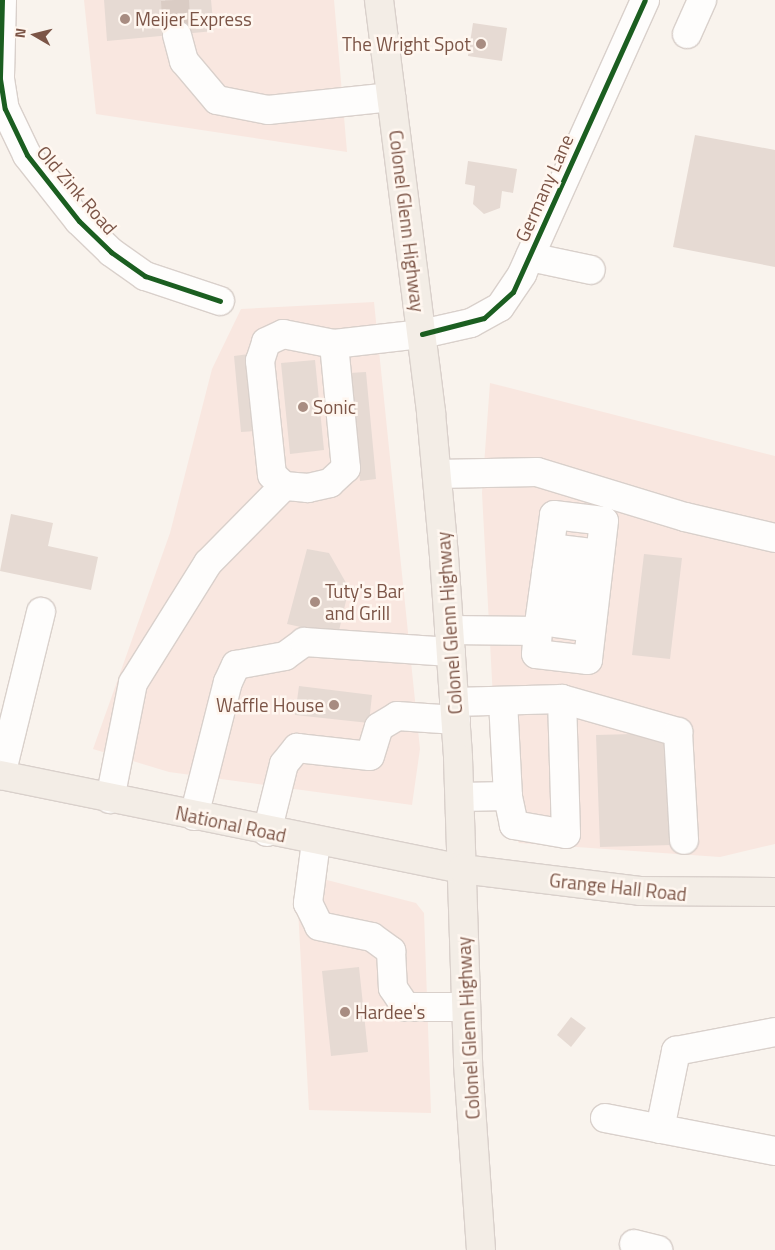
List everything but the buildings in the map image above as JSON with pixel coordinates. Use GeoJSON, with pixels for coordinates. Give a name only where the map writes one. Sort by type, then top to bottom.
{"type":"FeatureCollection","features":[{"type":"Feature","properties":{"kind":"main road","name":"Colonel Glenn Highway"},"geometry":{"type":"LineString","coordinates":[[379,0],[422,334],[437,474],[460,797],[466,1007],[481,1250]]}},
{"type":"Feature","properties":{"kind":"main road","name":"National Road"},"geometry":{"type":"LineString","coordinates":[[1,775],[316,842],[462,869]]}},
{"type":"Feature","properties":{"kind":"main road","name":"Grange Hall Road"},"geometry":{"type":"LineString","coordinates":[[462,869],[640,892],[775,892]]}},
{"type":"Feature","properties":{"kind":"street","name":"Old Zink Road"},"geometry":{"type":"LineString","coordinates":[[2,0],[3,94],[16,138],[27,155],[79,221],[111,252],[144,276],[220,302]]}},
{"type":"Feature","properties":{"kind":"street","name":"Germany Lane"},"geometry":{"type":"LineString","coordinates":[[284,486],[272,475],[260,361],[266,342],[283,334],[334,344],[422,334],[493,313],[513,292],[530,257],[645,0]]}},
{"type":"Feature","properties":{"kind":"street"},"geometry":{"type":"LineString","coordinates":[[687,34],[702,0]]}},
{"type":"Feature","properties":{"kind":"street"},"geometry":{"type":"LineString","coordinates":[[177,35],[184,61],[217,100],[268,110],[391,97]]}},
{"type":"Feature","properties":{"kind":"street"},"geometry":{"type":"LineString","coordinates":[[530,257],[591,270]]}},
{"type":"Feature","properties":{"kind":"street"},"geometry":{"type":"LineString","coordinates":[[110,798],[133,683],[208,563],[284,486],[308,488],[330,483],[346,468],[334,344]]}},
{"type":"Feature","properties":{"kind":"street"},"geometry":{"type":"LineString","coordinates":[[437,474],[537,472],[559,477],[685,517],[775,538]]}},
{"type":"Feature","properties":{"kind":"street"},"geometry":{"type":"LineString","coordinates":[[559,477],[536,654],[588,660],[608,492]]}},
{"type":"Feature","properties":{"kind":"street"},"geometry":{"type":"LineString","coordinates":[[554,515],[604,521]]}},
{"type":"Feature","properties":{"kind":"street"},"geometry":{"type":"LineString","coordinates":[[544,594],[597,578]]}},
{"type":"Feature","properties":{"kind":"street"},"geometry":{"type":"LineString","coordinates":[[194,816],[228,682],[236,666],[285,656],[304,642],[450,641],[544,594],[597,578]]}},
{"type":"Feature","properties":{"kind":"street"},"geometry":{"type":"LineString","coordinates":[[1,775],[41,612]]}},
{"type":"Feature","properties":{"kind":"street"},"geometry":{"type":"LineString","coordinates":[[503,701],[508,796],[514,825],[566,834],[562,699]]}},
{"type":"Feature","properties":{"kind":"street"},"geometry":{"type":"LineString","coordinates":[[267,832],[284,764],[296,748],[370,756],[379,727],[396,716],[455,711],[503,701],[562,699],[678,732],[684,840]]}},
{"type":"Feature","properties":{"kind":"street"},"geometry":{"type":"LineString","coordinates":[[460,797],[508,796]]}},
{"type":"Feature","properties":{"kind":"street"},"geometry":{"type":"LineString","coordinates":[[316,842],[308,903],[319,926],[372,937],[390,951],[393,988],[406,1008],[466,1007]]}},
{"type":"Feature","properties":{"kind":"street"},"geometry":{"type":"LineString","coordinates":[[660,1128],[676,1051],[775,1032]]}},
{"type":"Feature","properties":{"kind":"street"},"geometry":{"type":"LineString","coordinates":[[605,1118],[775,1151]]}},
{"type":"Feature","properties":{"kind":"shaded area"},"geometry":{"type":"Polygon","coordinates":[[[84,0],[334,0],[347,152],[96,114],[84,0]]]}},
{"type":"Feature","properties":{"kind":"shaded area"},"geometry":{"type":"Polygon","coordinates":[[[374,302],[420,749],[412,805],[169,772],[93,749],[170,533],[212,369],[241,309],[374,302]]]}},
{"type":"Feature","properties":{"kind":"shaded area"},"geometry":{"type":"Polygon","coordinates":[[[490,383],[775,456],[775,844],[720,857],[519,843],[499,810],[482,493],[490,383]]]}},
{"type":"Feature","properties":{"kind":"shaded area"},"geometry":{"type":"Polygon","coordinates":[[[296,872],[416,903],[424,913],[431,1113],[309,1110],[296,872]]]}},
{"type":"Feature","properties":{"kind":"tunnel"},"geometry":{"type":"LineString","coordinates":[[175,0],[177,35]]}},
{"type":"Feature","properties":{"kind":"cycle path"},"geometry":{"type":"LineString","coordinates":[[2,0],[0,79],[5,109],[27,155],[79,221],[111,252],[145,276],[220,301]]}},
{"type":"Feature","properties":{"kind":"cycle path"},"geometry":{"type":"LineString","coordinates":[[422,334],[484,318],[513,292],[645,0]]}},
{"type":"Feature","properties":{"kind":"place","name":"Meijer Express"},"geometry":{"type":"Point","coordinates":[125,19]}},
{"type":"Feature","properties":{"kind":"place","name":"The Wright Spot"},"geometry":{"type":"Point","coordinates":[481,44]}},
{"type":"Feature","properties":{"kind":"place","name":"Sonic"},"geometry":{"type":"Point","coordinates":[303,407]}},
{"type":"Feature","properties":{"kind":"place","name":"Tuty's Bar and Grill"},"geometry":{"type":"Point","coordinates":[315,602]}},
{"type":"Feature","properties":{"kind":"place","name":"Waffle House"},"geometry":{"type":"Point","coordinates":[334,705]}},
{"type":"Feature","properties":{"kind":"place","name":"Hardee's"},"geometry":{"type":"Point","coordinates":[345,1012]}}]}
